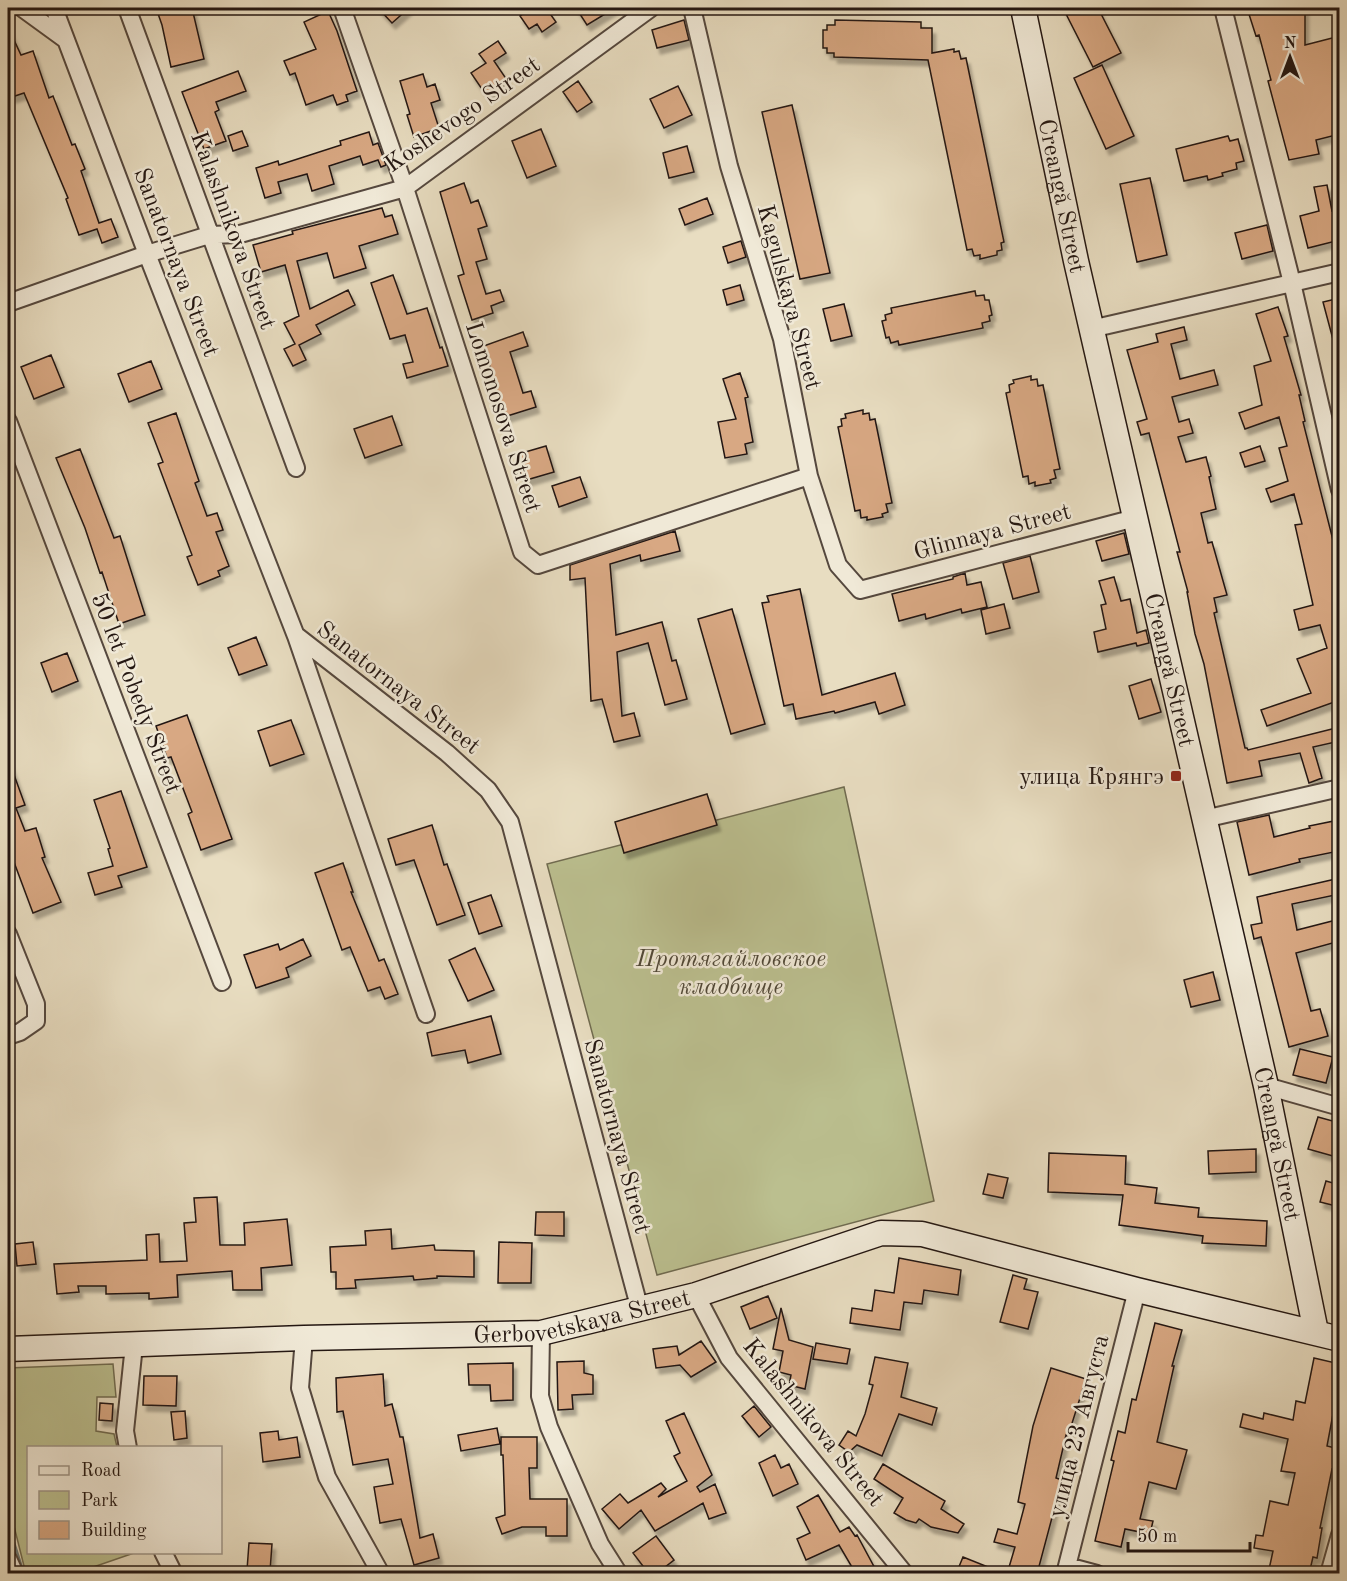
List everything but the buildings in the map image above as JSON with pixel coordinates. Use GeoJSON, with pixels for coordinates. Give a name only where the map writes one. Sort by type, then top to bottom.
{"type":"FeatureCollection","features":[{"type":"Feature","properties":{"kind":"street"},"geometry":{"type":"LineString","coordinates":[[22,8],[67,40]]}},
{"type":"Feature","properties":{"kind":"street","name":"Sanatornaya Street"},"geometry":{"type":"LineString","coordinates":[[54,8],[296,636],[447,753],[488,790],[510,822],[640,1310]]}},
{"type":"Feature","properties":{"kind":"street","name":"Kalashnikova Street"},"geometry":{"type":"LineString","coordinates":[[127,8],[296,468]]}},
{"type":"Feature","properties":{"kind":"street","name":"Lomonosova Street"},"geometry":{"type":"LineString","coordinates":[[342,8],[405,188],[522,552],[537,565],[809,476]]}},
{"type":"Feature","properties":{"kind":"street","name":"Koshevogo Street"},"geometry":{"type":"LineString","coordinates":[[8,303],[147,254],[209,235],[240,234],[405,188],[651,8]]}},
{"type":"Feature","properties":{"kind":"street","name":"Kagulskaya Street"},"geometry":{"type":"LineString","coordinates":[[692,8],[729,166],[782,339],[809,476],[838,565],[861,590]]}},
{"type":"Feature","properties":{"kind":"street","name":"Creangă Street"},"geometry":{"type":"LineString","coordinates":[[1023,8],[1091,329],[1266,1086],[1316,1332]]}},
{"type":"Feature","properties":{"kind":"street"},"geometry":{"type":"LineString","coordinates":[[1223,8],[1292,283],[1340,490]]}},
{"type":"Feature","properties":{"kind":"street"},"geometry":{"type":"LineString","coordinates":[[1091,329],[1340,272]]}},
{"type":"Feature","properties":{"kind":"street","name":"50 let Pobedy Street"},"geometry":{"type":"LineString","coordinates":[[8,421],[222,982]]}},
{"type":"Feature","properties":{"kind":"street","name":"Glinnaya Street"},"geometry":{"type":"LineString","coordinates":[[861,590],[1135,518]]}},
{"type":"Feature","properties":{"kind":"street"},"geometry":{"type":"LineString","coordinates":[[296,636],[426,1014]]}},
{"type":"Feature","properties":{"kind":"street"},"geometry":{"type":"LineString","coordinates":[[1204,819],[1340,788]]}},
{"type":"Feature","properties":{"kind":"street"},"geometry":{"type":"LineString","coordinates":[[8,934],[36,1004],[36,1022],[8,1036]]}},
{"type":"Feature","properties":{"kind":"street"},"geometry":{"type":"LineString","coordinates":[[1266,1086],[1340,1107]]}},
{"type":"Feature","properties":{"kind":"street","name":"Gerbovetskaya Street"},"geometry":{"type":"LineString","coordinates":[[8,1349],[304,1338],[541,1333],[696,1295],[881,1233],[922,1234],[1137,1290],[1340,1339]]}},
{"type":"Feature","properties":{"kind":"street","name":"улица 23 Августа"},"geometry":{"type":"LineString","coordinates":[[1066,1570],[1137,1290]]}},
{"type":"Feature","properties":{"kind":"street","name":"Kalashnikova Street"},"geometry":{"type":"LineString","coordinates":[[696,1295],[729,1358],[905,1574]]}},
{"type":"Feature","properties":{"kind":"street"},"geometry":{"type":"LineString","coordinates":[[541,1333],[540,1396],[549,1427],[600,1545],[619,1574]]}},
{"type":"Feature","properties":{"kind":"street"},"geometry":{"type":"LineString","coordinates":[[304,1338],[300,1388],[327,1477],[381,1574]]}},
{"type":"Feature","properties":{"kind":"street"},"geometry":{"type":"LineString","coordinates":[[128,1446],[125,1431],[134,1345]]}},
{"type":"Feature","properties":{"kind":"street"},"geometry":{"type":"LineString","coordinates":[[1329,1574],[1340,1535]]}},
{"type":"Feature","properties":{"kind":"street"},"geometry":{"type":"LineString","coordinates":[[164,1554],[174,1574]]}},
{"type":"Feature","properties":{"kind":"street"},"geometry":{"type":"LineString","coordinates":[[8,1559],[15,1574]]}},
{"type":"Feature","properties":{"kind":"street"},"geometry":{"type":"LineString","coordinates":[[1066,1570],[1097,1574]]}},
{"type":"Feature","properties":{"kind":"green space","name":"Протягайловское кладбище"},"geometry":{"type":"Polygon","coordinates":[[[844,787],[934,1201],[657,1275],[547,864],[844,787]]]}},
{"type":"Feature","properties":{"kind":"green space"},"geometry":{"type":"Polygon","coordinates":[[[113,1364],[116,1397],[97,1397],[96,1431],[114,1434],[117,1446],[27,1446],[27,1554],[131,1554],[76,1573],[44,1573],[25,1570],[14,1526],[8,1518],[8,1368],[113,1364]]]}},
{"type":"Feature","properties":{"kind":"waterway"},"geometry":{"type":"LineString","coordinates":[[8,1527],[23,1574]]}},
{"type":"Feature","properties":{"kind":"place","name":"улица Крянгэ"},"geometry":{"type":"Point","coordinates":[1176,776]}}]}
